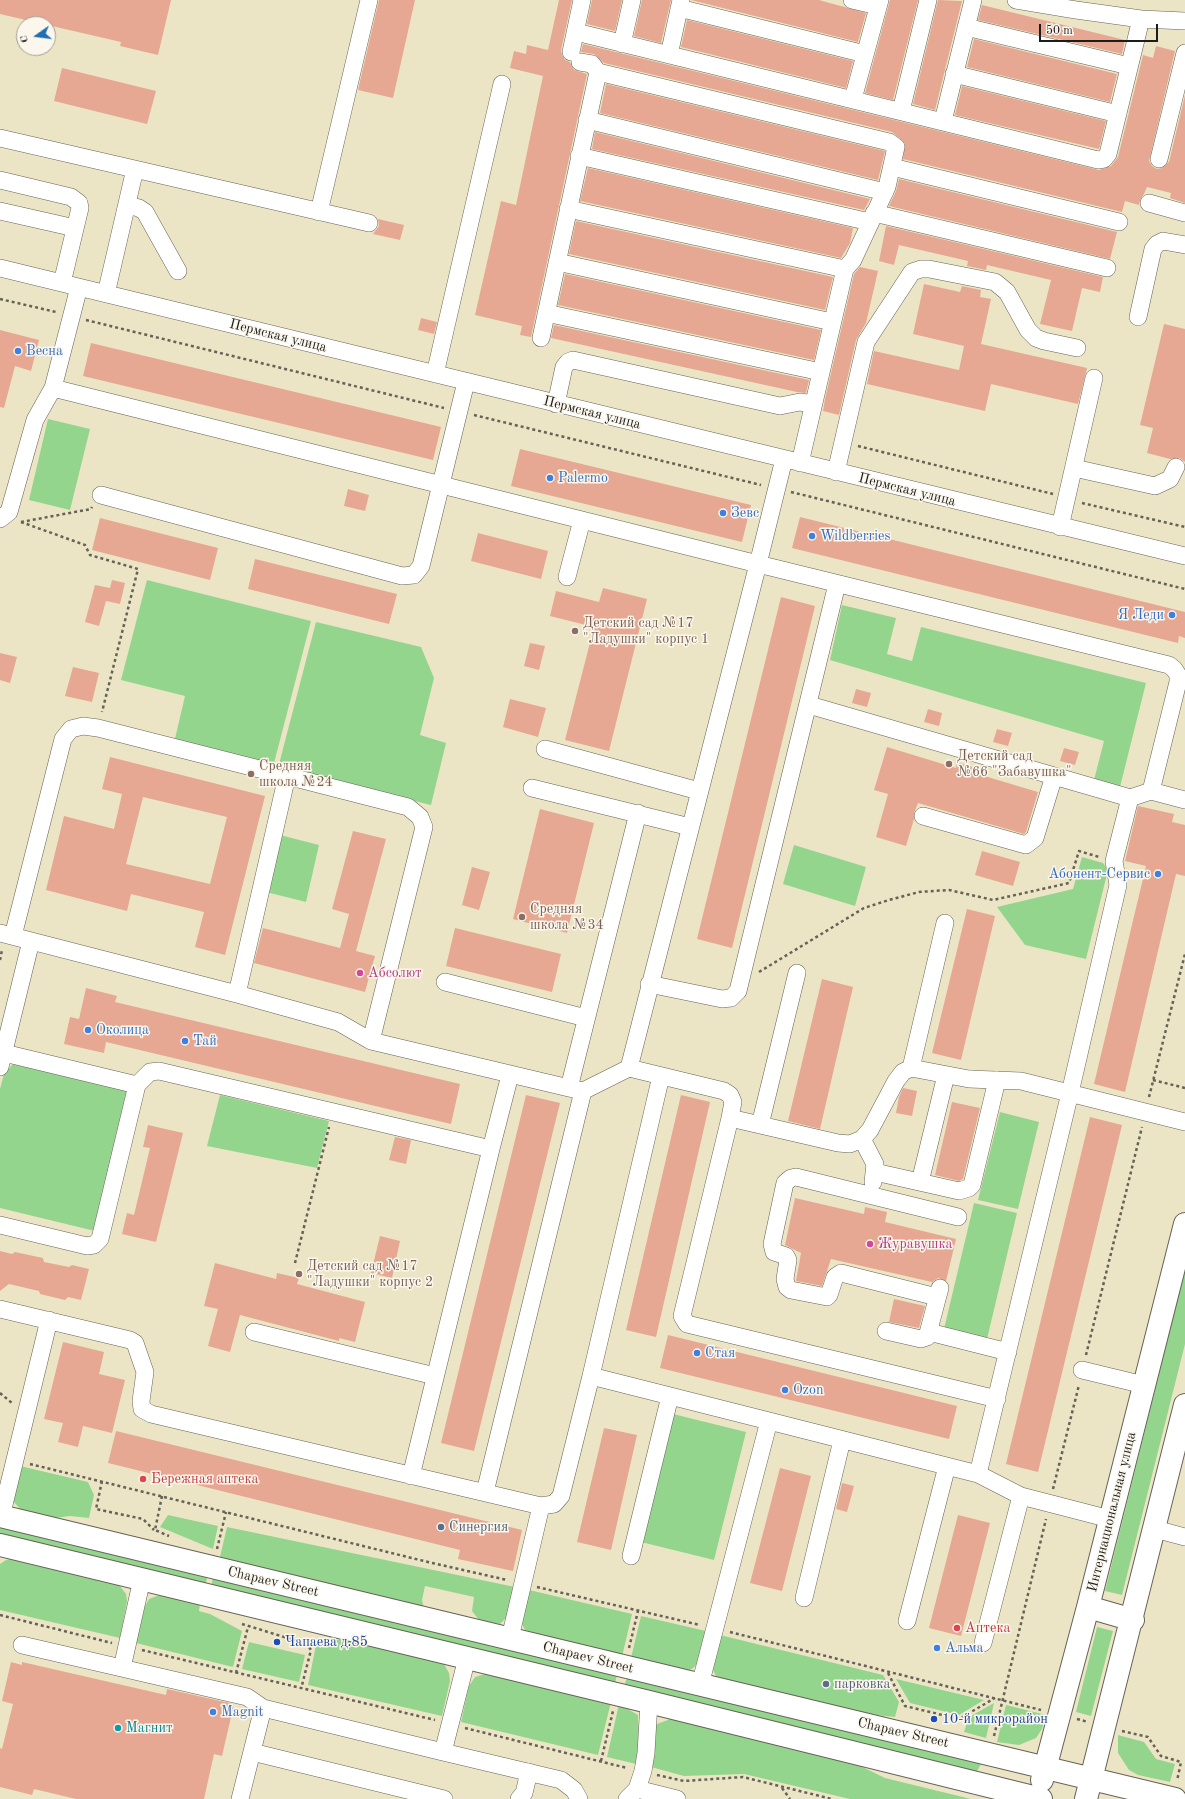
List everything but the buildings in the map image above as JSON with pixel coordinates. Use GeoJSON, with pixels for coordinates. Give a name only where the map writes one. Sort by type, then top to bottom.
{"type":"FeatureCollection","features":[{"type":"Feature","properties":{"kind":"main road","name":"Интернациональная улица"},"geometry":{"type":"LineString","coordinates":[[1039,1799],[1185,1224]]}},
{"type":"Feature","properties":{"kind":"main road"},"geometry":{"type":"LineString","coordinates":[[1086,1799],[1133,1620],[1185,1405]]}},
{"type":"Feature","properties":{"kind":"main road","name":"Chapaev Street"},"geometry":{"type":"LineString","coordinates":[[0,1517],[510,1638],[1175,1799]]}},
{"type":"Feature","properties":{"kind":"main road","name":"Chapaev Street"},"geometry":{"type":"LineString","coordinates":[[0,1545],[649,1702],[1039,1799]]}},
{"type":"Feature","properties":{"kind":"main road"},"geometry":{"type":"LineString","coordinates":[[1088,1607],[1133,1620]]}},
{"type":"Feature","properties":{"kind":"street"},"geometry":{"type":"LineString","coordinates":[[319,212],[369,0]]}},
{"type":"Feature","properties":{"kind":"street"},"geometry":{"type":"LineString","coordinates":[[582,0],[576,32],[576,57],[592,64],[598,72],[889,142],[896,147],[885,192],[853,260],[845,269],[813,404],[792,461],[777,489],[649,984],[629,1068]]}},
{"type":"Feature","properties":{"kind":"street"},"geometry":{"type":"LineString","coordinates":[[622,44],[632,0]]}},
{"type":"Feature","properties":{"kind":"street"},"geometry":{"type":"LineString","coordinates":[[852,0],[879,3],[853,99]]}},
{"type":"Feature","properties":{"kind":"street"},"geometry":{"type":"LineString","coordinates":[[901,111],[928,0]]}},
{"type":"Feature","properties":{"kind":"street"},"geometry":{"type":"LineString","coordinates":[[943,121],[973,0]]}},
{"type":"Feature","properties":{"kind":"street"},"geometry":{"type":"LineString","coordinates":[[1016,0],[1077,5],[1141,19],[1185,21]]}},
{"type":"Feature","properties":{"kind":"street"},"geometry":{"type":"LineString","coordinates":[[669,55],[680,4],[865,54]]}},
{"type":"Feature","properties":{"kind":"street"},"geometry":{"type":"LineString","coordinates":[[576,32],[1098,160],[1104,159],[1108,154],[1141,19]]}},
{"type":"Feature","properties":{"kind":"street"},"geometry":{"type":"LineString","coordinates":[[966,27],[1129,66]]}},
{"type":"Feature","properties":{"kind":"street"},"geometry":{"type":"LineString","coordinates":[[1159,159],[1185,53]]}},
{"type":"Feature","properties":{"kind":"street"},"geometry":{"type":"LineString","coordinates":[[541,338],[598,72]]}},
{"type":"Feature","properties":{"kind":"street"},"geometry":{"type":"LineString","coordinates":[[954,74],[1118,114]]}},
{"type":"Feature","properties":{"kind":"street"},"geometry":{"type":"LineString","coordinates":[[436,374],[502,84]]}},
{"type":"Feature","properties":{"kind":"street"},"geometry":{"type":"LineString","coordinates":[[587,120],[885,192]]}},
{"type":"Feature","properties":{"kind":"street"},"geometry":{"type":"LineString","coordinates":[[0,138],[369,223]]}},
{"type":"Feature","properties":{"kind":"street"},"geometry":{"type":"LineString","coordinates":[[579,156],[1107,268]]}},
{"type":"Feature","properties":{"kind":"street"},"geometry":{"type":"LineString","coordinates":[[892,167],[1119,222]]}},
{"type":"Feature","properties":{"kind":"street"},"geometry":{"type":"LineString","coordinates":[[106,294],[135,169]]}},
{"type":"Feature","properties":{"kind":"street"},"geometry":{"type":"LineString","coordinates":[[0,180],[75,199],[80,208],[62,283]]}},
{"type":"Feature","properties":{"kind":"street"},"geometry":{"type":"LineString","coordinates":[[1150,203],[1185,213]]}},
{"type":"Feature","properties":{"kind":"street"},"geometry":{"type":"LineString","coordinates":[[127,205],[139,208],[145,212],[178,271]]}},
{"type":"Feature","properties":{"kind":"street"},"geometry":{"type":"LineString","coordinates":[[568,209],[845,269]]}},
{"type":"Feature","properties":{"kind":"street"},"geometry":{"type":"LineString","coordinates":[[0,211],[75,228]]}},
{"type":"Feature","properties":{"kind":"street"},"geometry":{"type":"LineString","coordinates":[[1138,317],[1152,249],[1163,241],[1185,245]]}},
{"type":"Feature","properties":{"kind":"street"},"geometry":{"type":"LineString","coordinates":[[557,262],[832,322]]}},
{"type":"Feature","properties":{"kind":"street","name":"Пермская улица"},"geometry":{"type":"LineString","coordinates":[[0,268],[1060,527],[1185,556]]}},
{"type":"Feature","properties":{"kind":"street"},"geometry":{"type":"LineString","coordinates":[[836,472],[866,342],[912,272],[921,269],[929,269],[995,282],[1007,292],[1028,330],[1036,338],[1077,348]]}},
{"type":"Feature","properties":{"kind":"street"},"geometry":{"type":"LineString","coordinates":[[8,519],[35,420],[53,388],[79,287]]}},
{"type":"Feature","properties":{"kind":"street"},"geometry":{"type":"LineString","coordinates":[[546,313],[821,372]]}},
{"type":"Feature","properties":{"kind":"street"},"geometry":{"type":"LineString","coordinates":[[556,404],[564,367],[568,362],[573,360],[780,406],[800,402],[813,404]]}},
{"type":"Feature","properties":{"kind":"street"},"geometry":{"type":"LineString","coordinates":[[1060,527],[1094,378]]}},
{"type":"Feature","properties":{"kind":"street"},"geometry":{"type":"LineString","coordinates":[[101,495],[402,576],[414,575],[421,566],[466,382]]}},
{"type":"Feature","properties":{"kind":"street"},"geometry":{"type":"LineString","coordinates":[[53,388],[1168,665],[1178,675],[1178,682],[1150,791]]}},
{"type":"Feature","properties":{"kind":"street"},"geometry":{"type":"LineString","coordinates":[[1074,468],[1155,486],[1170,479],[1176,467]]}},
{"type":"Feature","properties":{"kind":"street"},"geometry":{"type":"LineString","coordinates":[[567,577],[582,520]]}},
{"type":"Feature","properties":{"kind":"street"},"geometry":{"type":"LineString","coordinates":[[649,984],[722,1000],[731,998],[738,991],[809,705],[837,584]]}},
{"type":"Feature","properties":{"kind":"street"},"geometry":{"type":"LineString","coordinates":[[809,705],[1130,798],[1150,791],[1185,800]]}},
{"type":"Feature","properties":{"kind":"street"},"geometry":{"type":"LineString","coordinates":[[371,1041],[424,827],[420,817],[408,807],[98,728],[83,726],[71,729],[63,739],[6,935],[237,994],[338,1022],[371,1041],[576,1090],[629,1068],[724,1091],[730,1095],[733,1102],[682,1316],[687,1324],[997,1400]]}},
{"type":"Feature","properties":{"kind":"street"},"geometry":{"type":"LineString","coordinates":[[545,749],[699,790]]}},
{"type":"Feature","properties":{"kind":"street"},"geometry":{"type":"LineString","coordinates":[[237,994],[287,776]]}},
{"type":"Feature","properties":{"kind":"street"},"geometry":{"type":"LineString","coordinates":[[923,816],[1026,845],[1035,838],[1054,776]]}},
{"type":"Feature","properties":{"kind":"street"},"geometry":{"type":"LineString","coordinates":[[532,788],[638,813],[690,828]]}},
{"type":"Feature","properties":{"kind":"street"},"geometry":{"type":"LineString","coordinates":[[978,1474],[1070,1093],[1118,885],[1114,861],[1130,798]]}},
{"type":"Feature","properties":{"kind":"street"},"geometry":{"type":"LineString","coordinates":[[485,1492],[576,1090],[586,1018],[638,813]]}},
{"type":"Feature","properties":{"kind":"street"},"geometry":{"type":"LineString","coordinates":[[911,1068],[945,923]]}},
{"type":"Feature","properties":{"kind":"street"},"geometry":{"type":"LineString","coordinates":[[31,941],[2,1060],[137,1085]]}},
{"type":"Feature","properties":{"kind":"street"},"geometry":{"type":"LineString","coordinates":[[760,1125],[797,973]]}},
{"type":"Feature","properties":{"kind":"street"},"geometry":{"type":"LineString","coordinates":[[445,982],[586,1018]]}},
{"type":"Feature","properties":{"kind":"street"},"geometry":{"type":"LineString","coordinates":[[730,1118],[838,1143],[850,1144],[862,1139],[870,1130],[896,1080],[903,1072],[911,1068],[969,1079],[1021,1081],[1185,1122]]}},
{"type":"Feature","properties":{"kind":"street"},"geometry":{"type":"LineString","coordinates":[[0,1224],[87,1246],[94,1245],[100,1238],[137,1085],[150,1072],[159,1071],[491,1149]]}},
{"type":"Feature","properties":{"kind":"street"},"geometry":{"type":"LineString","coordinates":[[411,1476],[510,1075]]}},
{"type":"Feature","properties":{"kind":"street"},"geometry":{"type":"LineString","coordinates":[[920,1182],[946,1075]]}},
{"type":"Feature","properties":{"kind":"street"},"geometry":{"type":"LineString","coordinates":[[0,1309],[130,1340],[135,1343],[145,1372],[141,1401],[142,1409],[151,1414],[541,1506],[554,1504],[558,1502],[561,1496],[591,1376],[661,1076]]}},
{"type":"Feature","properties":{"kind":"street"},"geometry":{"type":"LineString","coordinates":[[875,1172],[959,1191],[969,1188],[997,1080]]}},
{"type":"Feature","properties":{"kind":"street"},"geometry":{"type":"LineString","coordinates":[[862,1139],[872,1158],[875,1172],[870,1195]]}},
{"type":"Feature","properties":{"kind":"street"},"geometry":{"type":"LineString","coordinates":[[886,1331],[921,1339],[927,1337],[939,1292],[841,1274],[835,1277],[830,1295],[827,1297],[791,1290],[787,1287],[784,1280],[788,1260],[786,1256],[774,1252],[772,1244],[787,1180],[796,1177],[958,1216]]}},
{"type":"Feature","properties":{"kind":"street"},"geometry":{"type":"LineString","coordinates":[[0,1517],[49,1320]]}},
{"type":"Feature","properties":{"kind":"street"},"geometry":{"type":"LineString","coordinates":[[254,1332],[435,1376]]}},
{"type":"Feature","properties":{"kind":"street"},"geometry":{"type":"LineString","coordinates":[[929,1332],[1008,1352]]}},
{"type":"Feature","properties":{"kind":"street"},"geometry":{"type":"LineString","coordinates":[[1082,1370],[1144,1385]]}},
{"type":"Feature","properties":{"kind":"street"},"geometry":{"type":"LineString","coordinates":[[591,1376],[978,1474],[1021,1496],[1110,1519]]}},
{"type":"Feature","properties":{"kind":"street"},"geometry":{"type":"LineString","coordinates":[[631,1556],[670,1396]]}},
{"type":"Feature","properties":{"kind":"street"},"geometry":{"type":"LineString","coordinates":[[700,1685],[769,1421]]}},
{"type":"Feature","properties":{"kind":"street"},"geometry":{"type":"LineString","coordinates":[[804,1598],[842,1440]]}},
{"type":"Feature","properties":{"kind":"street"},"geometry":{"type":"LineString","coordinates":[[907,1621],[947,1466]]}},
{"type":"Feature","properties":{"kind":"street"},"geometry":{"type":"LineString","coordinates":[[984,1643],[1021,1496]]}},
{"type":"Feature","properties":{"kind":"street"},"geometry":{"type":"LineString","coordinates":[[510,1638],[524,1584],[541,1506]]}},
{"type":"Feature","properties":{"kind":"street"},"geometry":{"type":"LineString","coordinates":[[1155,1529],[1185,1536]]}},
{"type":"Feature","properties":{"kind":"street"},"geometry":{"type":"LineString","coordinates":[[122,1668],[142,1579]]}},
{"type":"Feature","properties":{"kind":"street"},"geometry":{"type":"LineString","coordinates":[[22,1645],[247,1697],[263,1708],[561,1780],[574,1790],[579,1799]]}},
{"type":"Feature","properties":{"kind":"street"},"geometry":{"type":"LineString","coordinates":[[443,1752],[467,1658]]}},
{"type":"Feature","properties":{"kind":"street"},"geometry":{"type":"LineString","coordinates":[[649,1702],[646,1753],[642,1771],[641,1795],[677,1799]]}},
{"type":"Feature","properties":{"kind":"street"},"geometry":{"type":"LineString","coordinates":[[244,1798],[252,1752],[263,1708]]}},
{"type":"Feature","properties":{"kind":"street"},"geometry":{"type":"LineString","coordinates":[[252,1752],[444,1799]]}},
{"type":"Feature","properties":{"kind":"street"},"geometry":{"type":"LineString","coordinates":[[519,1799],[524,1793],[529,1772]]}},
{"type":"Feature","properties":{"kind":"path"},"geometry":{"type":"LineString","coordinates":[[0,299],[1185,589]]}},
{"type":"Feature","properties":{"kind":"path"},"geometry":{"type":"LineString","coordinates":[[842,442],[1185,527]]}},
{"type":"Feature","properties":{"kind":"path"},"geometry":{"type":"LineString","coordinates":[[8,519],[91,509],[101,495]]}},
{"type":"Feature","properties":{"kind":"path"},"geometry":{"type":"LineString","coordinates":[[8,519],[85,545],[90,555],[138,569],[98,728]]}},
{"type":"Feature","properties":{"kind":"path"},"geometry":{"type":"LineString","coordinates":[[740,984],[864,908],[919,892],[949,890],[994,900],[1069,883],[1079,851],[1114,861]]}},
{"type":"Feature","properties":{"kind":"path"},"geometry":{"type":"LineString","coordinates":[[1153,1080],[1185,1088]]}},
{"type":"Feature","properties":{"kind":"path"},"geometry":{"type":"LineString","coordinates":[[295,1262],[333,1112]]}},
{"type":"Feature","properties":{"kind":"path"},"geometry":{"type":"LineString","coordinates":[[15,1460],[428,1562],[714,1628],[1002,1700]]}},
{"type":"Feature","properties":{"kind":"path"},"geometry":{"type":"LineString","coordinates":[[102,1481],[96,1508],[143,1520],[155,1530],[177,1539]]}},
{"type":"Feature","properties":{"kind":"path"},"geometry":{"type":"LineString","coordinates":[[155,1530],[162,1496]]}},
{"type":"Feature","properties":{"kind":"path"},"geometry":{"type":"LineString","coordinates":[[0,1615],[684,1781],[743,1777],[832,1799]]}},
{"type":"Feature","properties":{"kind":"path"},"geometry":{"type":"LineString","coordinates":[[236,1673],[248,1627]]}},
{"type":"Feature","properties":{"kind":"path"},"geometry":{"type":"LineString","coordinates":[[888,1672],[905,1706],[959,1719],[995,1698]]}},
{"type":"Feature","properties":{"kind":"path"},"geometry":{"type":"LineString","coordinates":[[782,1787],[790,1799]]}},
{"type":"Feature","properties":{"kind":"green space"},"geometry":{"type":"Polygon","coordinates":[[[48,419],[90,429],[70,510],[29,500],[48,419]]]}},
{"type":"Feature","properties":{"kind":"green space"},"geometry":{"type":"Polygon","coordinates":[[[147,580],[311,621],[273,767],[174,743],[185,696],[121,680],[147,580]]]}},
{"type":"Feature","properties":{"kind":"green space"},"geometry":{"type":"Polygon","coordinates":[[[842,605],[896,618],[887,654],[912,661],[921,627],[1146,683],[1120,787],[1094,780],[1104,741],[830,660],[842,605]]]}},
{"type":"Feature","properties":{"kind":"green space"},"geometry":{"type":"Polygon","coordinates":[[[316,622],[421,647],[434,678],[420,735],[446,743],[431,805],[278,768],[316,622]]]}},
{"type":"Feature","properties":{"kind":"green space"},"geometry":{"type":"Polygon","coordinates":[[[280,835],[319,845],[306,902],[266,892],[280,835]]]}},
{"type":"Feature","properties":{"kind":"green space"},"geometry":{"type":"Polygon","coordinates":[[[794,845],[866,867],[855,906],[783,884],[794,845]]]}},
{"type":"Feature","properties":{"kind":"green space"},"geometry":{"type":"Polygon","coordinates":[[[1082,857],[1103,863],[1108,870],[1086,959],[1025,945],[997,907],[1073,889],[1082,857]]]}},
{"type":"Feature","properties":{"kind":"green space"},"geometry":{"type":"Polygon","coordinates":[[[13,1064],[129,1090],[95,1231],[0,1208],[0,1089],[4,1074],[13,1064]]]}},
{"type":"Feature","properties":{"kind":"green space"},"geometry":{"type":"Polygon","coordinates":[[[220,1095],[329,1121],[317,1168],[207,1146],[220,1095]]]}},
{"type":"Feature","properties":{"kind":"green space"},"geometry":{"type":"Polygon","coordinates":[[[1000,1112],[1039,1122],[1018,1209],[978,1200],[1000,1112]]]}},
{"type":"Feature","properties":{"kind":"green space"},"geometry":{"type":"Polygon","coordinates":[[[974,1203],[1017,1213],[987,1339],[944,1329],[974,1203]]]}},
{"type":"Feature","properties":{"kind":"green space"},"geometry":{"type":"Polygon","coordinates":[[[1185,1270],[1185,1344],[1122,1595],[1105,1591],[1185,1270]]]}},
{"type":"Feature","properties":{"kind":"green space"},"geometry":{"type":"Polygon","coordinates":[[[673,1414],[746,1432],[714,1560],[641,1542],[673,1414]]]}},
{"type":"Feature","properties":{"kind":"green space"},"geometry":{"type":"Polygon","coordinates":[[[20,1466],[88,1482],[94,1495],[89,1518],[70,1516],[55,1518],[21,1510],[13,1501],[20,1466]]]}},
{"type":"Feature","properties":{"kind":"green space"},"geometry":{"type":"Polygon","coordinates":[[[168,1515],[218,1526],[213,1549],[160,1527],[168,1515]]]}},
{"type":"Feature","properties":{"kind":"green space"},"geometry":{"type":"Polygon","coordinates":[[[0,1526],[208,1575],[205,1586],[0,1536],[0,1526]]]}},
{"type":"Feature","properties":{"kind":"green space"},"geometry":{"type":"Polygon","coordinates":[[[227,1527],[515,1587],[508,1616],[500,1624],[479,1620],[472,1611],[474,1597],[425,1586],[422,1600],[426,1617],[220,1557],[227,1527]]]}},
{"type":"Feature","properties":{"kind":"green space"},"geometry":{"type":"Polygon","coordinates":[[[14,1558],[114,1582],[120,1586],[126,1594],[127,1601],[120,1638],[0,1610],[0,1564],[6,1560],[14,1558]]]}},
{"type":"Feature","properties":{"kind":"green space"},"geometry":{"type":"Polygon","coordinates":[[[213,1577],[617,1675],[615,1684],[211,1587],[213,1577]]]}},
{"type":"Feature","properties":{"kind":"green space"},"geometry":{"type":"Polygon","coordinates":[[[529,1590],[632,1614],[622,1657],[525,1630],[522,1624],[529,1590]]]}},
{"type":"Feature","properties":{"kind":"green space"},"geometry":{"type":"Polygon","coordinates":[[[157,1596],[164,1596],[200,1604],[199,1611],[210,1614],[242,1631],[233,1667],[136,1643],[145,1606],[149,1599],[157,1596]]]}},
{"type":"Feature","properties":{"kind":"green space"},"geometry":{"type":"Polygon","coordinates":[[[641,1616],[706,1631],[698,1663],[692,1669],[684,1671],[631,1658],[641,1616]]]}},
{"type":"Feature","properties":{"kind":"green space"},"geometry":{"type":"Polygon","coordinates":[[[1097,1627],[1113,1631],[1091,1716],[1076,1712],[1097,1627]]]}},
{"type":"Feature","properties":{"kind":"green space"},"geometry":{"type":"Polygon","coordinates":[[[720,1635],[883,1675],[899,1702],[895,1717],[865,1714],[717,1678],[712,1668],[720,1635]]]}},
{"type":"Feature","properties":{"kind":"green space"},"geometry":{"type":"Polygon","coordinates":[[[317,1640],[353,1640],[437,1659],[444,1664],[449,1673],[450,1681],[442,1716],[308,1685],[317,1640]]]}},
{"type":"Feature","properties":{"kind":"green space"},"geometry":{"type":"Polygon","coordinates":[[[249,1642],[305,1655],[299,1682],[242,1669],[249,1642]]]}},
{"type":"Feature","properties":{"kind":"green space"},"geometry":{"type":"Polygon","coordinates":[[[485,1674],[495,1674],[611,1702],[598,1755],[461,1722],[469,1686],[475,1677],[485,1674]]]}},
{"type":"Feature","properties":{"kind":"green space"},"geometry":{"type":"Polygon","coordinates":[[[627,1678],[981,1764],[976,1773],[624,1686],[627,1678]]]}},
{"type":"Feature","properties":{"kind":"green space"},"geometry":{"type":"Polygon","coordinates":[[[896,1679],[984,1700],[959,1715],[910,1703],[896,1679]]]}},
{"type":"Feature","properties":{"kind":"green space"},"geometry":{"type":"Polygon","coordinates":[[[994,1703],[986,1738],[964,1732],[969,1717],[994,1703]]]}},
{"type":"Feature","properties":{"kind":"green space"},"geometry":{"type":"Polygon","coordinates":[[[619,1704],[638,1715],[639,1746],[636,1764],[607,1757],[619,1704]]]}},
{"type":"Feature","properties":{"kind":"green space"},"geometry":{"type":"Polygon","coordinates":[[[1006,1705],[1046,1715],[1042,1729],[1036,1738],[1019,1745],[997,1742],[1006,1705]]]}},
{"type":"Feature","properties":{"kind":"green space"},"geometry":{"type":"Polygon","coordinates":[[[673,1718],[850,1761],[885,1778],[971,1799],[850,1799],[744,1774],[684,1776],[651,1767],[653,1730],[657,1724],[673,1718]]]}},
{"type":"Feature","properties":{"kind":"green space"},"geometry":{"type":"Polygon","coordinates":[[[1118,1735],[1144,1742],[1156,1759],[1175,1764],[1170,1782],[1138,1775],[1129,1770],[1118,1753],[1118,1735]]]}},
{"type":"Feature","properties":{"kind":"place","name":"Весна"},"geometry":{"type":"Point","coordinates":[18,351]}},
{"type":"Feature","properties":{"kind":"place","name":"Palermo"},"geometry":{"type":"Point","coordinates":[550,478]}},
{"type":"Feature","properties":{"kind":"place","name":"Зевс"},"geometry":{"type":"Point","coordinates":[723,513]}},
{"type":"Feature","properties":{"kind":"place","name":"Wildberries"},"geometry":{"type":"Point","coordinates":[812,536]}},
{"type":"Feature","properties":{"kind":"place","name":"Я Леди"},"geometry":{"type":"Point","coordinates":[1172,615]}},
{"type":"Feature","properties":{"kind":"place","name":"Детский сад №17 \"Ладушки\" корпус 1"},"geometry":{"type":"Point","coordinates":[575,631]}},
{"type":"Feature","properties":{"kind":"place","name":"Детский сад №66 \"Забавушка\""},"geometry":{"type":"Point","coordinates":[949,764]}},
{"type":"Feature","properties":{"kind":"place","name":"Средняя школа №24"},"geometry":{"type":"Point","coordinates":[251,774]}},
{"type":"Feature","properties":{"kind":"place","name":"Абонент-Сервис"},"geometry":{"type":"Point","coordinates":[1158,874]}},
{"type":"Feature","properties":{"kind":"place","name":"Средняя школа №34"},"geometry":{"type":"Point","coordinates":[522,917]}},
{"type":"Feature","properties":{"kind":"place","name":"Абсолют"},"geometry":{"type":"Point","coordinates":[360,973]}},
{"type":"Feature","properties":{"kind":"place","name":"Околица"},"geometry":{"type":"Point","coordinates":[88,1030]}},
{"type":"Feature","properties":{"kind":"place","name":"Тай"},"geometry":{"type":"Point","coordinates":[185,1041]}},
{"type":"Feature","properties":{"kind":"place","name":"Журавушка"},"geometry":{"type":"Point","coordinates":[870,1244]}},
{"type":"Feature","properties":{"kind":"place","name":"Детский сад №17 \"Ладушки\" корпус 2"},"geometry":{"type":"Point","coordinates":[299,1274]}},
{"type":"Feature","properties":{"kind":"place","name":"Стая"},"geometry":{"type":"Point","coordinates":[697,1353]}},
{"type":"Feature","properties":{"kind":"place","name":"Ozon"},"geometry":{"type":"Point","coordinates":[785,1390]}},
{"type":"Feature","properties":{"kind":"place","name":"Бережная аптека"},"geometry":{"type":"Point","coordinates":[143,1479]}},
{"type":"Feature","properties":{"kind":"place","name":"Синергия"},"geometry":{"type":"Point","coordinates":[441,1527]}},
{"type":"Feature","properties":{"kind":"place","name":"Аптека"},"geometry":{"type":"Point","coordinates":[957,1628]}},
{"type":"Feature","properties":{"kind":"place","name":"Чапаева д.85"},"geometry":{"type":"Point","coordinates":[277,1642]}},
{"type":"Feature","properties":{"kind":"place","name":"Альма"},"geometry":{"type":"Point","coordinates":[937,1648]}},
{"type":"Feature","properties":{"kind":"place","name":"парковка"},"geometry":{"type":"Point","coordinates":[826,1684]}},
{"type":"Feature","properties":{"kind":"place","name":"Magnit"},"geometry":{"type":"Point","coordinates":[213,1712]}},
{"type":"Feature","properties":{"kind":"place","name":"10-й микрорайон"},"geometry":{"type":"Point","coordinates":[934,1719]}},
{"type":"Feature","properties":{"kind":"place","name":"Магнит"},"geometry":{"type":"Point","coordinates":[118,1728]}}]}
